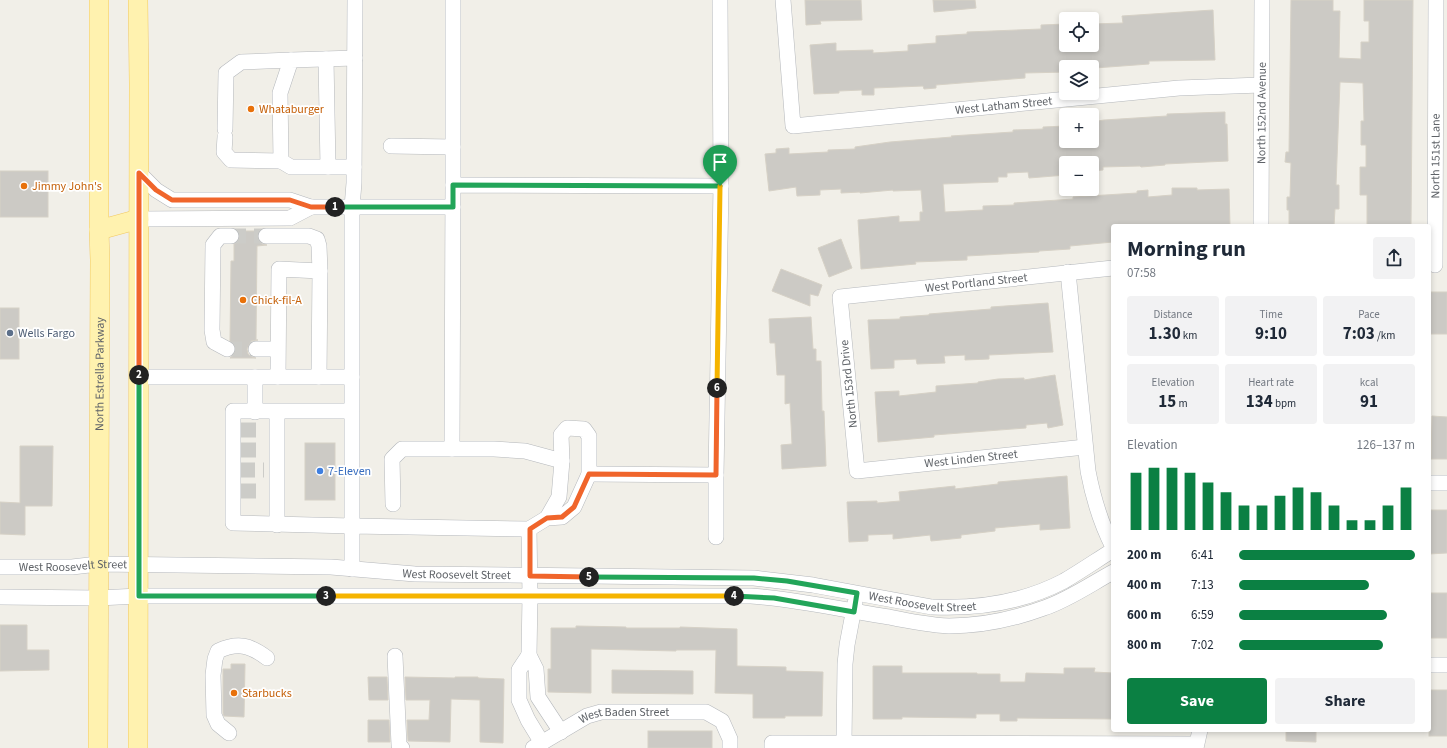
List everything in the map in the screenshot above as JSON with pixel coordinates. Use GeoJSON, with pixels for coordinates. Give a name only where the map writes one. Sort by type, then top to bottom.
{"type":"FeatureCollection","features":[{"type":"Feature","properties":{"kind":"main road","name":"North Estrella Parkway"},"geometry":{"type":"LineString","coordinates":[[98,748],[100,260],[99,0]]}},
{"type":"Feature","properties":{"kind":"main road"},"geometry":{"type":"LineString","coordinates":[[138,0],[138,748]]}},
{"type":"Feature","properties":{"kind":"main road"},"geometry":{"type":"LineString","coordinates":[[99,230],[139,219]]}},
{"type":"Feature","properties":{"kind":"street"},"geometry":{"type":"LineString","coordinates":[[352,569],[352,207],[354,167],[355,0]]}},
{"type":"Feature","properties":{"kind":"street"},"geometry":{"type":"LineString","coordinates":[[452,449],[453,0]]}},
{"type":"Feature","properties":{"kind":"street"},"geometry":{"type":"LineString","coordinates":[[716,537],[720,186],[720,0]]}},
{"type":"Feature","properties":{"kind":"street","name":"West Latham Street"},"geometry":{"type":"LineString","coordinates":[[783,0],[793,126],[1179,88],[1262,85]]}},
{"type":"Feature","properties":{"kind":"street","name":"North 152nd Avenue"},"geometry":{"type":"LineString","coordinates":[[1261,224],[1262,0]]}},
{"type":"Feature","properties":{"kind":"street","name":"North 151st Lane"},"geometry":{"type":"LineString","coordinates":[[1436,0],[1442,93],[1437,265]]}},
{"type":"Feature","properties":{"kind":"street"},"geometry":{"type":"LineString","coordinates":[[354,167],[291,167],[281,161],[231,160],[224,152],[226,73],[241,62],[355,58]]}},
{"type":"Feature","properties":{"kind":"street"},"geometry":{"type":"LineString","coordinates":[[281,161],[280,93],[291,60]]}},
{"type":"Feature","properties":{"kind":"street"},"geometry":{"type":"LineString","coordinates":[[326,60],[328,167]]}},
{"type":"Feature","properties":{"kind":"street"},"geometry":{"type":"LineString","coordinates":[[391,146],[453,147]]}},
{"type":"Feature","properties":{"kind":"street"},"geometry":{"type":"LineString","coordinates":[[139,173],[156,190],[172,200],[290,200],[311,207],[453,207]]}},
{"type":"Feature","properties":{"kind":"street"},"geometry":{"type":"LineString","coordinates":[[453,185],[720,186]]}},
{"type":"Feature","properties":{"kind":"street"},"geometry":{"type":"LineString","coordinates":[[139,219],[290,218],[311,207]]}},
{"type":"Feature","properties":{"kind":"street"},"geometry":{"type":"LineString","coordinates":[[227,349],[214,342],[212,330],[213,245],[220,236],[231,236]]}},
{"type":"Feature","properties":{"kind":"street"},"geometry":{"type":"LineString","coordinates":[[266,236],[309,236],[317,239],[319,246],[320,271],[319,377]]}},
{"type":"Feature","properties":{"kind":"street","name":"West Portland Street"},"geometry":{"type":"LineString","coordinates":[[840,297],[1111,268]]}},
{"type":"Feature","properties":{"kind":"street"},"geometry":{"type":"LineString","coordinates":[[278,377],[277,349],[279,269],[320,271]]}},
{"type":"Feature","properties":{"kind":"street","name":"West Roosevelt Street"},"geometry":{"type":"LineString","coordinates":[[1068,272],[1085,448],[1092,492],[1099,516],[1111,543]]}},
{"type":"Feature","properties":{"kind":"street","name":"North 153rd Drive"},"geometry":{"type":"LineString","coordinates":[[840,297],[857,471]]}},
{"type":"Feature","properties":{"kind":"street"},"geometry":{"type":"LineString","coordinates":[[256,349],[277,349]]}},
{"type":"Feature","properties":{"kind":"street"},"geometry":{"type":"LineString","coordinates":[[139,377],[352,377]]}},
{"type":"Feature","properties":{"kind":"street"},"geometry":{"type":"LineString","coordinates":[[255,377],[255,412]]}},
{"type":"Feature","properties":{"kind":"street"},"geometry":{"type":"LineString","coordinates":[[352,411],[232,412],[237,430],[237,491],[232,523],[530,529],[547,518],[559,497],[562,461],[561,435],[567,428],[584,429],[589,436],[589,474],[574,507],[562,517],[547,518]]}},
{"type":"Feature","properties":{"kind":"street"},"geometry":{"type":"LineString","coordinates":[[277,525],[270,491],[270,430],[278,412]]}},
{"type":"Feature","properties":{"kind":"street","name":"West Linden Street"},"geometry":{"type":"LineString","coordinates":[[857,471],[1085,448]]}},
{"type":"Feature","properties":{"kind":"street"},"geometry":{"type":"LineString","coordinates":[[393,504],[392,459],[402,449],[494,449],[526,451],[562,461]]}},
{"type":"Feature","properties":{"kind":"street"},"geometry":{"type":"LineString","coordinates":[[589,474],[716,475]]}},
{"type":"Feature","properties":{"kind":"street"},"geometry":{"type":"LineString","coordinates":[[1431,483],[1447,483]]}},
{"type":"Feature","properties":{"kind":"street"},"geometry":{"type":"LineString","coordinates":[[530,529],[529,656],[536,669],[538,697],[561,732]]}},
{"type":"Feature","properties":{"kind":"street","name":"West Roosevelt Street"},"geometry":{"type":"LineString","coordinates":[[0,567],[72,567],[98,564],[139,564],[331,567],[415,574],[754,578],[787,581],[932,607],[962,607],[993,604],[1012,600],[1048,588],[1069,578],[1111,549]]}},
{"type":"Feature","properties":{"kind":"street","name":"West Roosevelt Street"},"geometry":{"type":"LineString","coordinates":[[0,597],[751,596],[795,600],[854,612],[949,626],[981,623],[1014,617],[1045,608],[1111,573]]}},
{"type":"Feature","properties":{"kind":"street"},"geometry":{"type":"LineString","coordinates":[[844,743],[845,664],[857,593]]}},
{"type":"Feature","properties":{"kind":"street"},"geometry":{"type":"LineString","coordinates":[[229,733],[218,724],[214,715],[213,675],[215,659],[218,651],[229,647],[243,646],[255,649],[267,658]]}},
{"type":"Feature","properties":{"kind":"street"},"geometry":{"type":"LineString","coordinates":[[395,656],[399,745],[402,748]]}},
{"type":"Feature","properties":{"kind":"street"},"geometry":{"type":"LineString","coordinates":[[529,656],[519,670],[519,700],[537,745]]}},
{"type":"Feature","properties":{"kind":"street"},"geometry":{"type":"LineString","coordinates":[[1431,665],[1447,665]]}},
{"type":"Feature","properties":{"kind":"street"},"geometry":{"type":"LineString","coordinates":[[522,708],[540,700]]}},
{"type":"Feature","properties":{"kind":"street","name":"West Baden Street"},"geometry":{"type":"LineString","coordinates":[[537,745],[587,716],[601,712],[706,712],[722,721],[730,739],[730,748]]}},
{"type":"Feature","properties":{"kind":"street"},"geometry":{"type":"LineString","coordinates":[[772,746],[844,743],[1197,741]]}},
{"type":"Feature","properties":{"kind":"building"},"geometry":{"type":"Polygon","coordinates":[[[805,0],[861,0],[862,20],[820,21],[821,24],[806,25],[805,0]]]}},
{"type":"Feature","properties":{"kind":"building"},"geometry":{"type":"Polygon","coordinates":[[[933,0],[975,0],[976,8],[934,12],[933,0]]]}},
{"type":"Feature","properties":{"kind":"building"},"geometry":{"type":"Polygon","coordinates":[[[1291,0],[1333,0],[1333,11],[1340,11],[1339,58],[1361,59],[1361,42],[1369,42],[1369,21],[1364,21],[1364,0],[1413,0],[1411,224],[1367,224],[1367,195],[1360,195],[1360,167],[1366,167],[1366,145],[1361,145],[1361,121],[1364,121],[1363,83],[1340,82],[1336,185],[1339,185],[1339,209],[1335,209],[1334,224],[1289,224],[1287,197],[1290,197],[1291,163],[1285,162],[1286,152],[1289,152],[1291,0]]]}},
{"type":"Feature","properties":{"kind":"building"},"geometry":{"type":"Polygon","coordinates":[[[1213,10],[1215,60],[1149,61],[1149,64],[1099,68],[1099,60],[1059,60],[1059,72],[1025,73],[1025,78],[936,85],[936,88],[924,89],[923,86],[874,88],[874,95],[862,95],[862,90],[814,94],[810,45],[836,43],[836,51],[873,50],[873,53],[908,51],[908,45],[936,43],[936,36],[967,34],[967,32],[1041,29],[1041,25],[1059,24],[1059,52],[1099,52],[1099,24],[1123,23],[1122,16],[1213,10]]]}},
{"type":"Feature","properties":{"kind":"building"},"geometry":{"type":"Polygon","coordinates":[[[1225,112],[1225,124],[1227,124],[1228,161],[1165,164],[1141,167],[1103,167],[1103,170],[1099,170],[1099,156],[1059,156],[1059,176],[1029,178],[1028,172],[1007,173],[1007,177],[998,177],[998,182],[943,184],[945,212],[983,210],[983,206],[1014,205],[1014,203],[1137,193],[1137,191],[1148,190],[1148,197],[1172,195],[1172,188],[1197,188],[1197,190],[1229,189],[1230,224],[1111,224],[1111,242],[1070,246],[1070,249],[967,256],[967,260],[915,262],[916,264],[861,269],[858,220],[899,216],[899,222],[920,221],[920,212],[923,212],[921,190],[841,193],[841,189],[820,190],[820,195],[797,196],[796,187],[769,191],[765,154],[776,153],[776,149],[789,148],[789,154],[828,152],[828,150],[855,149],[855,147],[890,142],[1013,132],[1013,130],[1043,129],[1043,127],[1059,126],[1059,148],[1099,148],[1099,121],[1167,116],[1167,114],[1225,112]]]}},
{"type":"Feature","properties":{"kind":"building"},"geometry":{"type":"Polygon","coordinates":[[[0,171],[48,171],[48,217],[0,217],[0,171]]]}},
{"type":"Feature","properties":{"kind":"building","name":"Chick-fil-A"},"geometry":{"type":"Polygon","coordinates":[[[238,231],[258,231],[258,241],[267,245],[257,246],[256,340],[258,340],[251,341],[247,349],[248,354],[256,358],[230,358],[235,354],[236,349],[234,344],[230,341],[231,261],[234,261],[234,244],[239,241],[240,236],[238,231]]]}},
{"type":"Feature","properties":{"kind":"building"},"geometry":{"type":"Polygon","coordinates":[[[841,239],[852,268],[829,277],[818,248],[841,239]]]}},
{"type":"Feature","properties":{"kind":"building"},"geometry":{"type":"Polygon","coordinates":[[[781,269],[822,285],[818,296],[810,294],[810,306],[772,291],[781,269]]]}},
{"type":"Feature","properties":{"kind":"building"},"geometry":{"type":"Polygon","coordinates":[[[1431,292],[1447,292],[1447,334],[1431,334],[1431,292]]]}},
{"type":"Feature","properties":{"kind":"building"},"geometry":{"type":"Polygon","coordinates":[[[1048,303],[1053,352],[989,355],[989,359],[965,360],[965,355],[944,356],[945,363],[917,364],[916,359],[894,360],[894,368],[871,369],[868,320],[900,319],[900,317],[991,309],[991,307],[1048,303]]]}},
{"type":"Feature","properties":{"kind":"building","name":"Wells Fargo"},"geometry":{"type":"Polygon","coordinates":[[[0,308],[19,308],[19,359],[0,359],[0,308]]]}},
{"type":"Feature","properties":{"kind":"building"},"geometry":{"type":"Polygon","coordinates":[[[811,317],[813,349],[816,349],[816,361],[821,361],[822,411],[824,411],[826,466],[782,469],[781,445],[792,444],[790,403],[785,404],[785,375],[777,375],[775,343],[770,343],[769,319],[811,317]]]}},
{"type":"Feature","properties":{"kind":"building"},"geometry":{"type":"Polygon","coordinates":[[[1055,375],[1063,425],[1048,428],[1047,423],[1026,425],[1026,428],[934,435],[934,437],[878,442],[875,392],[899,391],[899,396],[936,392],[936,386],[978,383],[998,379],[1024,378],[1024,380],[1055,375]]]}},
{"type":"Feature","properties":{"kind":"building"},"geometry":{"type":"Polygon","coordinates":[[[1432,416],[1447,417],[1447,459],[1431,459],[1432,416]]]}},
{"type":"Feature","properties":{"kind":"building","name":"7-Eleven"},"geometry":{"type":"Polygon","coordinates":[[[305,443],[335,443],[335,500],[305,500],[305,443]]]}},
{"type":"Feature","properties":{"kind":"building"},"geometry":{"type":"Polygon","coordinates":[[[20,446],[53,446],[52,506],[25,506],[25,535],[0,534],[0,502],[20,503],[20,446]]]}},
{"type":"Feature","properties":{"kind":"building"},"geometry":{"type":"Polygon","coordinates":[[[1067,476],[1070,528],[1040,530],[1040,524],[995,528],[995,531],[961,535],[961,538],[931,541],[930,535],[893,539],[893,534],[868,535],[868,541],[849,542],[847,502],[877,501],[877,503],[900,501],[899,492],[955,486],[955,489],[998,484],[998,482],[1067,476]]]}},
{"type":"Feature","properties":{"kind":"building"},"geometry":{"type":"Polygon","coordinates":[[[1431,510],[1447,510],[1447,553],[1431,554],[1431,510]]]}},
{"type":"Feature","properties":{"kind":"building"},"geometry":{"type":"Polygon","coordinates":[[[1431,593],[1447,593],[1447,638],[1431,638],[1431,593]]]}},
{"type":"Feature","properties":{"kind":"building"},"geometry":{"type":"Polygon","coordinates":[[[0,625],[27,625],[27,650],[49,650],[49,670],[0,671],[0,625]]]}},
{"type":"Feature","properties":{"kind":"building"},"geometry":{"type":"Polygon","coordinates":[[[576,626],[737,629],[737,666],[786,667],[786,671],[823,672],[822,716],[753,718],[753,694],[715,693],[716,650],[676,651],[591,649],[591,693],[548,692],[548,669],[551,669],[551,628],[576,628],[576,626]]]}},
{"type":"Feature","properties":{"kind":"building","name":"Starbucks"},"geometry":{"type":"Polygon","coordinates":[[[231,664],[245,664],[244,717],[224,716],[223,713],[223,669],[231,669],[231,664]]]}},
{"type":"Feature","properties":{"kind":"building"},"geometry":{"type":"Polygon","coordinates":[[[873,666],[902,666],[902,673],[1000,674],[1000,682],[1025,682],[1026,673],[1064,674],[1064,668],[1095,668],[1094,672],[1111,673],[1111,719],[1017,718],[1017,721],[1000,721],[1000,714],[976,714],[976,718],[902,717],[902,719],[873,719],[873,666]]]}},
{"type":"Feature","properties":{"kind":"building"},"geometry":{"type":"Polygon","coordinates":[[[612,670],[693,671],[693,694],[612,693],[612,670]]]}},
{"type":"Feature","properties":{"kind":"building"},"geometry":{"type":"Polygon","coordinates":[[[368,677],[387,677],[388,700],[369,700],[368,677]]]}},
{"type":"Feature","properties":{"kind":"building"},"geometry":{"type":"Polygon","coordinates":[[[405,677],[478,677],[504,679],[503,743],[480,742],[480,700],[451,699],[450,742],[408,741],[407,720],[429,720],[430,700],[406,700],[405,677]]]}},
{"type":"Feature","properties":{"kind":"building"},"geometry":{"type":"Polygon","coordinates":[[[1431,690],[1447,690],[1447,736],[1429,736],[1429,732],[1431,732],[1431,690]]]}},
{"type":"Feature","properties":{"kind":"building"},"geometry":{"type":"Polygon","coordinates":[[[368,720],[389,720],[390,742],[368,742],[368,720]]]}},
{"type":"Feature","properties":{"kind":"building"},"geometry":{"type":"Polygon","coordinates":[[[648,731],[712,731],[712,748],[648,748],[648,731]]]}},
{"type":"Feature","properties":{"kind":"building"},"geometry":{"type":"Polygon","coordinates":[[[1286,732],[1316,732],[1316,742],[1286,741],[1286,732]]]}},
{"type":"Feature","properties":{"kind":"tunnel"},"geometry":{"type":"LineString","coordinates":[[231,236],[266,236]]}},
{"type":"Feature","properties":{"kind":"tunnel"},"geometry":{"type":"LineString","coordinates":[[227,349],[256,349]]}},
{"type":"Feature","properties":{"kind":"tunnel"},"geometry":{"type":"LineString","coordinates":[[241,430],[263,430]]}},
{"type":"Feature","properties":{"kind":"tunnel"},"geometry":{"type":"LineString","coordinates":[[241,450],[263,450]]}},
{"type":"Feature","properties":{"kind":"tunnel"},"geometry":{"type":"LineString","coordinates":[[240,470],[264,470]]}},
{"type":"Feature","properties":{"kind":"tunnel"},"geometry":{"type":"LineString","coordinates":[[241,491],[263,491]]}},
{"type":"Feature","properties":{"kind":"place","name":"Whataburger"},"geometry":{"type":"Point","coordinates":[251,109]}},
{"type":"Feature","properties":{"kind":"place","name":"Jimmy John's"},"geometry":{"type":"Point","coordinates":[24,186]}},
{"type":"Feature","properties":{"kind":"place","name":"Chick-fil-A"},"geometry":{"type":"Point","coordinates":[243,300]}},
{"type":"Feature","properties":{"kind":"place","name":"Wells Fargo"},"geometry":{"type":"Point","coordinates":[10,333]}},
{"type":"Feature","properties":{"kind":"place","name":"7-Eleven"},"geometry":{"type":"Point","coordinates":[320,471]}},
{"type":"Feature","properties":{"kind":"place","name":"Starbucks"},"geometry":{"type":"Point","coordinates":[234,693]}},
{"type":"Feature","properties":{"kind":"route"},"geometry":{"type":"LineString","coordinates":[[139,173],[156,190],[172,200],[290,200],[311,207],[453,207],[453,185],[720,186],[716,475],[589,474],[574,507],[562,517],[547,518],[530,529],[530,576],[754,578],[787,581],[857,593],[854,612],[795,600],[751,596],[139,596],[139,173]]}}]}
